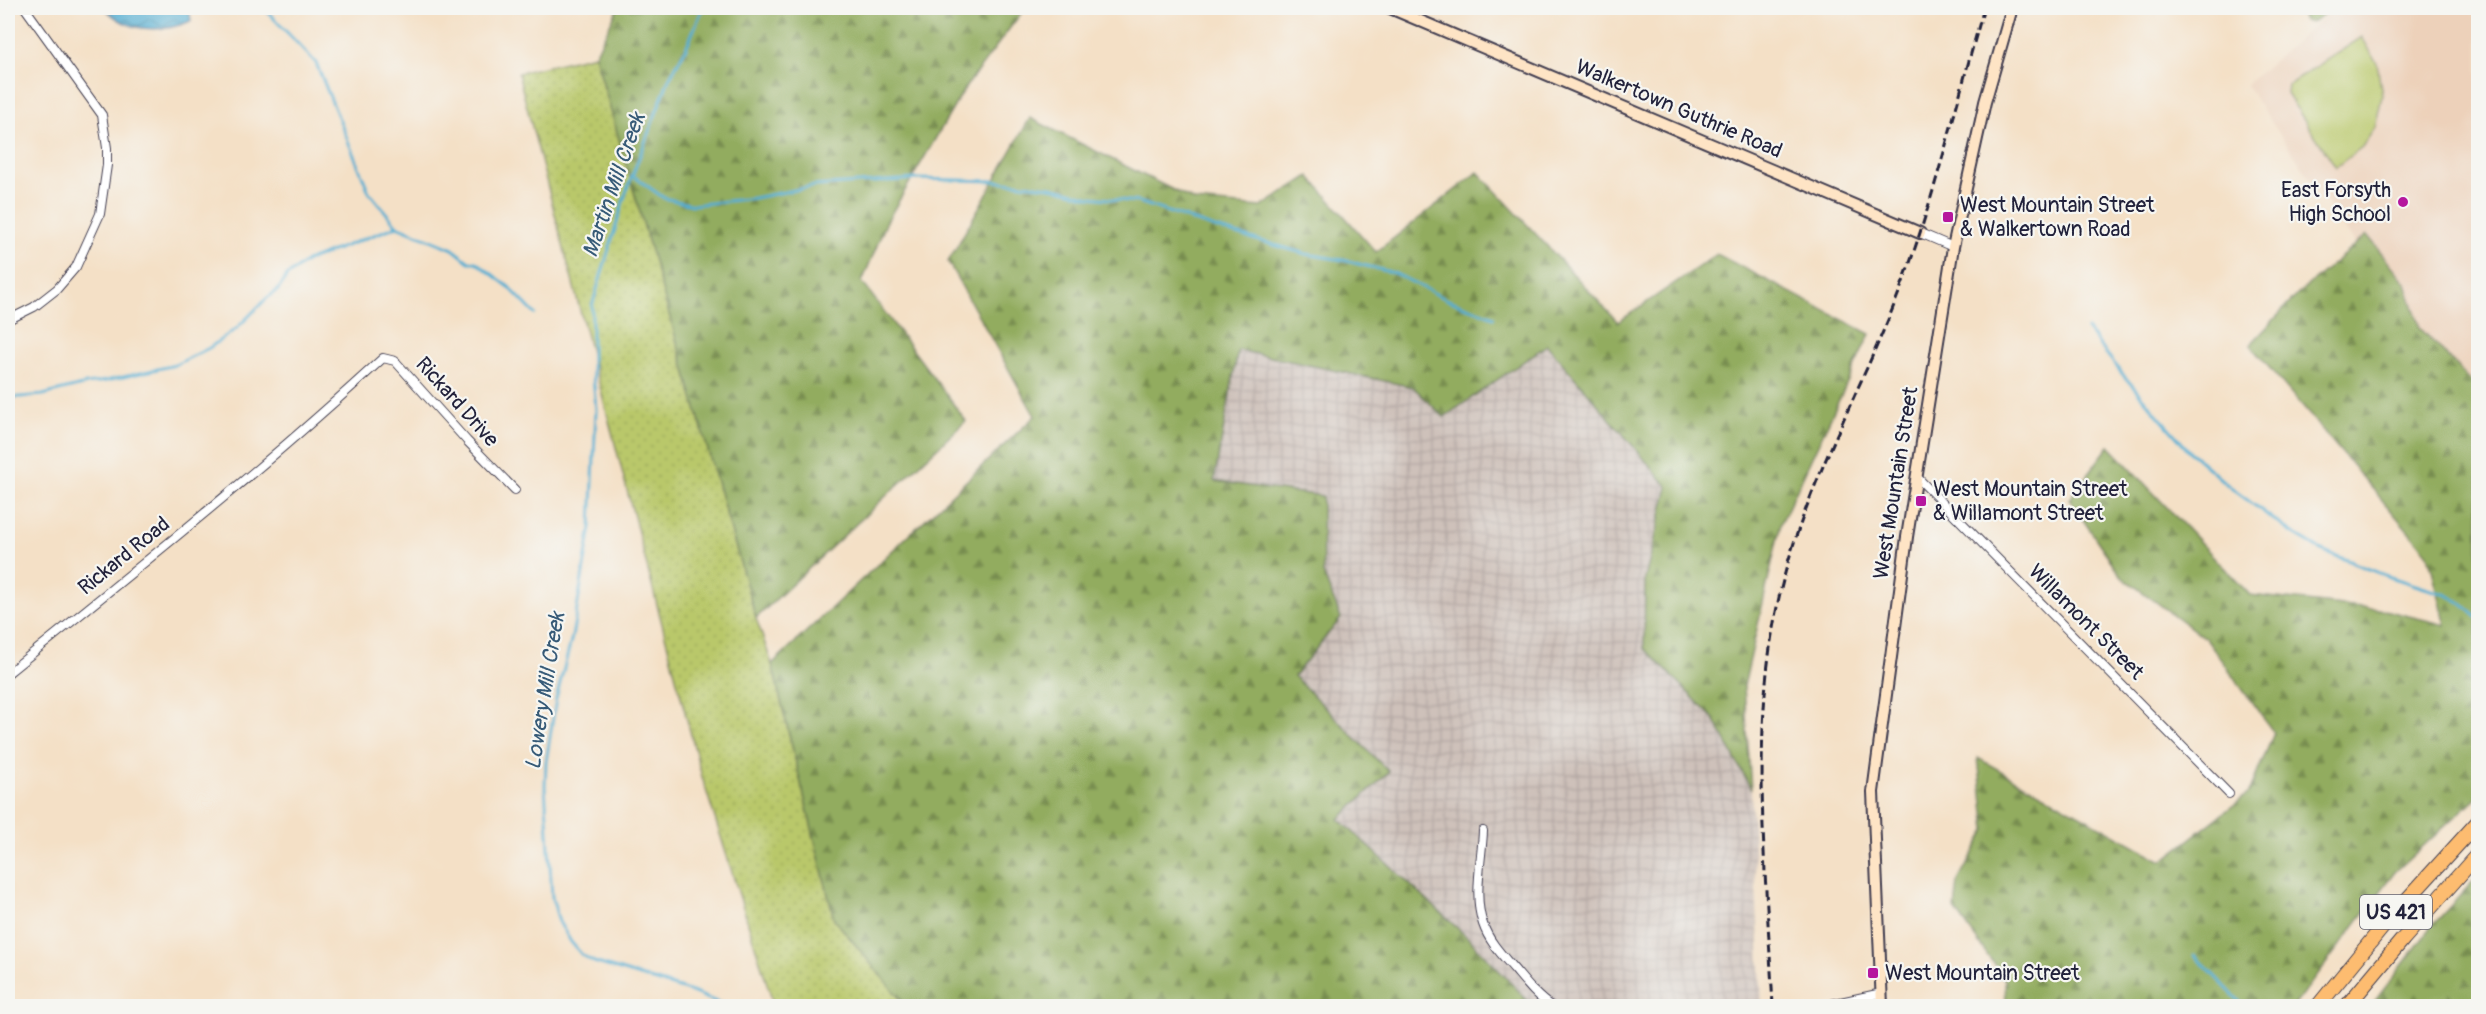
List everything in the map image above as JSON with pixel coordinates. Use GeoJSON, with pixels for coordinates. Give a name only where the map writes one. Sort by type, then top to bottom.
{"type":"FeatureCollection","features":[{"type":"Feature","properties":{"kind":"highway","name":"US 421"},"geometry":{"type":"LineString","coordinates":[[2318,1006],[2405,901],[2478,822]]}},
{"type":"Feature","properties":{"kind":"highway","name":"US 421"},"geometry":{"type":"LineString","coordinates":[[2347,1006],[2478,854]]}},
{"type":"Feature","properties":{"kind":"main road","name":"Walkertown Guthrie Road"},"geometry":{"type":"LineString","coordinates":[[1390,8],[1920,233]]}},
{"type":"Feature","properties":{"kind":"main road","name":"West Mountain Street"},"geometry":{"type":"LineString","coordinates":[[1882,1006],[1873,792],[1916,476],[1953,247],[1984,102],[2012,8]]}},
{"type":"Feature","properties":{"kind":"street"},"geometry":{"type":"LineString","coordinates":[[8,320],[34,308],[66,281],[76,267],[96,226],[107,165],[102,115],[25,8]]}},
{"type":"Feature","properties":{"kind":"street","name":"Walkertown Guthrie Road"},"geometry":{"type":"LineString","coordinates":[[1920,233],[1953,247]]}},
{"type":"Feature","properties":{"kind":"street","name":"Rickard Drive"},"geometry":{"type":"LineString","coordinates":[[262,466],[328,411],[383,358],[395,361],[515,490]]}},
{"type":"Feature","properties":{"kind":"street","name":"Rickard Road"},"geometry":{"type":"LineString","coordinates":[[8,673],[262,466]]}},
{"type":"Feature","properties":{"kind":"street","name":"Willamont Street"},"geometry":{"type":"LineString","coordinates":[[1916,476],[2229,794]]}},
{"type":"Feature","properties":{"kind":"street"},"geometry":{"type":"LineString","coordinates":[[1483,831],[1480,891],[1482,923],[1490,939],[1512,967],[1530,988],[1551,1006]]}},
{"type":"Feature","properties":{"kind":"street"},"geometry":{"type":"LineString","coordinates":[[1822,1006],[1882,993]]}},
{"type":"Feature","properties":{"kind":"shaded area","name":"East Forsyth High School"},"geometry":{"type":"Polygon","coordinates":[[[2334,8],[2478,8],[2478,397],[2407,319],[2246,85],[2334,8]]]}},
{"type":"Feature","properties":{"kind":"shaded area"},"geometry":{"type":"Polygon","coordinates":[[[1547,345],[1668,487],[1645,578],[1644,648],[1714,719],[1751,789],[1762,1006],[1533,1006],[1528,1004],[1467,937],[1339,819],[1389,772],[1294,676],[1341,618],[1323,573],[1322,496],[1214,481],[1238,350],[1413,387],[1444,417],[1547,345]]]}},
{"type":"Feature","properties":{"kind":"green space"},"geometry":{"type":"Polygon","coordinates":[[[618,8],[1025,8],[965,88],[887,221],[862,282],[966,421],[756,618],[595,55],[618,8]]]}},
{"type":"Feature","properties":{"kind":"green space"},"geometry":{"type":"Polygon","coordinates":[[[2299,8],[2333,8],[2311,23],[2304,21],[2299,8]]]}},
{"type":"Feature","properties":{"kind":"green space"},"geometry":{"type":"Polygon","coordinates":[[[2362,37],[2377,63],[2382,96],[2375,128],[2362,147],[2336,167],[2287,94],[2288,85],[2362,37]]]}},
{"type":"Feature","properties":{"kind":"green space"},"geometry":{"type":"Polygon","coordinates":[[[595,55],[756,618],[772,664],[834,919],[906,1006],[774,1006],[702,777],[518,73],[595,55]]]}},
{"type":"Feature","properties":{"kind":"green space"},"geometry":{"type":"Polygon","coordinates":[[[1030,118],[1195,201],[1261,207],[1309,176],[1376,252],[1478,172],[1618,322],[1717,254],[1870,334],[1781,523],[1744,686],[1751,789],[1714,719],[1644,648],[1645,578],[1668,487],[1547,345],[1444,417],[1413,387],[1238,350],[1214,481],[1322,496],[1323,573],[1341,618],[1294,676],[1389,772],[1339,819],[1467,937],[1533,1006],[906,1006],[834,919],[772,664],[1035,416],[948,262],[1030,118]]]}},
{"type":"Feature","properties":{"kind":"green space"},"geometry":{"type":"Polygon","coordinates":[[[2367,235],[2406,283],[2420,328],[2478,388],[2478,796],[2395,872],[2294,1006],[2006,1006],[2005,980],[1955,909],[1958,881],[1986,830],[1978,758],[2162,861],[2249,793],[2274,733],[2206,639],[2121,576],[2069,499],[2109,446],[2250,595],[2380,609],[2446,625],[2428,554],[2250,345],[2301,291],[2367,235]]]}},
{"type":"Feature","properties":{"kind":"green space"},"geometry":{"type":"Polygon","coordinates":[[[2478,876],[2478,1006],[2371,1006],[2433,925],[2478,876]]]}},
{"type":"Feature","properties":{"kind":"water"},"geometry":{"type":"Polygon","coordinates":[[[105,8],[189,8],[191,21],[168,28],[145,28],[124,22],[105,8]]]}},
{"type":"Feature","properties":{"kind":"waterway","name":"Lowery Mill Creek"},"geometry":{"type":"LineString","coordinates":[[264,8],[316,63],[369,192],[397,226],[453,249],[469,262],[476,262],[509,287],[535,314]]}},
{"type":"Feature","properties":{"kind":"waterway","name":"Lowery Mill Creek"},"geometry":{"type":"LineString","coordinates":[[703,8],[686,48],[669,79],[626,192],[592,306],[592,364],[596,410],[591,527],[572,637],[556,699],[546,762],[545,786],[552,897],[559,922],[571,942],[582,955],[594,962],[692,992],[726,1006]]}},
{"type":"Feature","properties":{"kind":"waterway","name":"Martin Mill Creek"},"geometry":{"type":"LineString","coordinates":[[632,175],[664,198],[693,205],[754,198],[815,186],[917,179],[995,181],[1051,187],[1090,197],[1139,202],[1215,228],[1306,254],[1343,260],[1394,273],[1448,300],[1494,317]]}},
{"type":"Feature","properties":{"kind":"waterway"},"geometry":{"type":"LineString","coordinates":[[8,398],[43,395],[175,365],[209,348],[236,329],[278,290],[287,276],[307,261],[397,226]]}},
{"type":"Feature","properties":{"kind":"waterway"},"geometry":{"type":"LineString","coordinates":[[2087,329],[2124,376],[2191,453],[2231,488],[2292,533],[2319,549],[2384,575],[2447,595],[2460,602],[2478,618]]}},
{"type":"Feature","properties":{"kind":"waterway"},"geometry":{"type":"LineString","coordinates":[[2194,955],[2244,1006]]}},
{"type":"Feature","properties":{"kind":"railway"},"geometry":{"type":"LineString","coordinates":[[1773,1006],[1764,855],[1762,753],[1769,652],[1778,602],[1802,519],[1834,440],[1887,322],[1915,248],[1984,8]]}},
{"type":"Feature","properties":{"kind":"place","name":"East Forsyth High School"},"geometry":{"type":"Point","coordinates":[2403,202]}},
{"type":"Feature","properties":{"kind":"place","name":"West Mountain Street & Walkertown Road"},"geometry":{"type":"Point","coordinates":[1948,217]}},
{"type":"Feature","properties":{"kind":"place","name":"West Mountain Street & Willamont Street"},"geometry":{"type":"Point","coordinates":[1921,501]}},
{"type":"Feature","properties":{"kind":"place","name":"West Mountain Street"},"geometry":{"type":"Point","coordinates":[1873,973]}}]}
